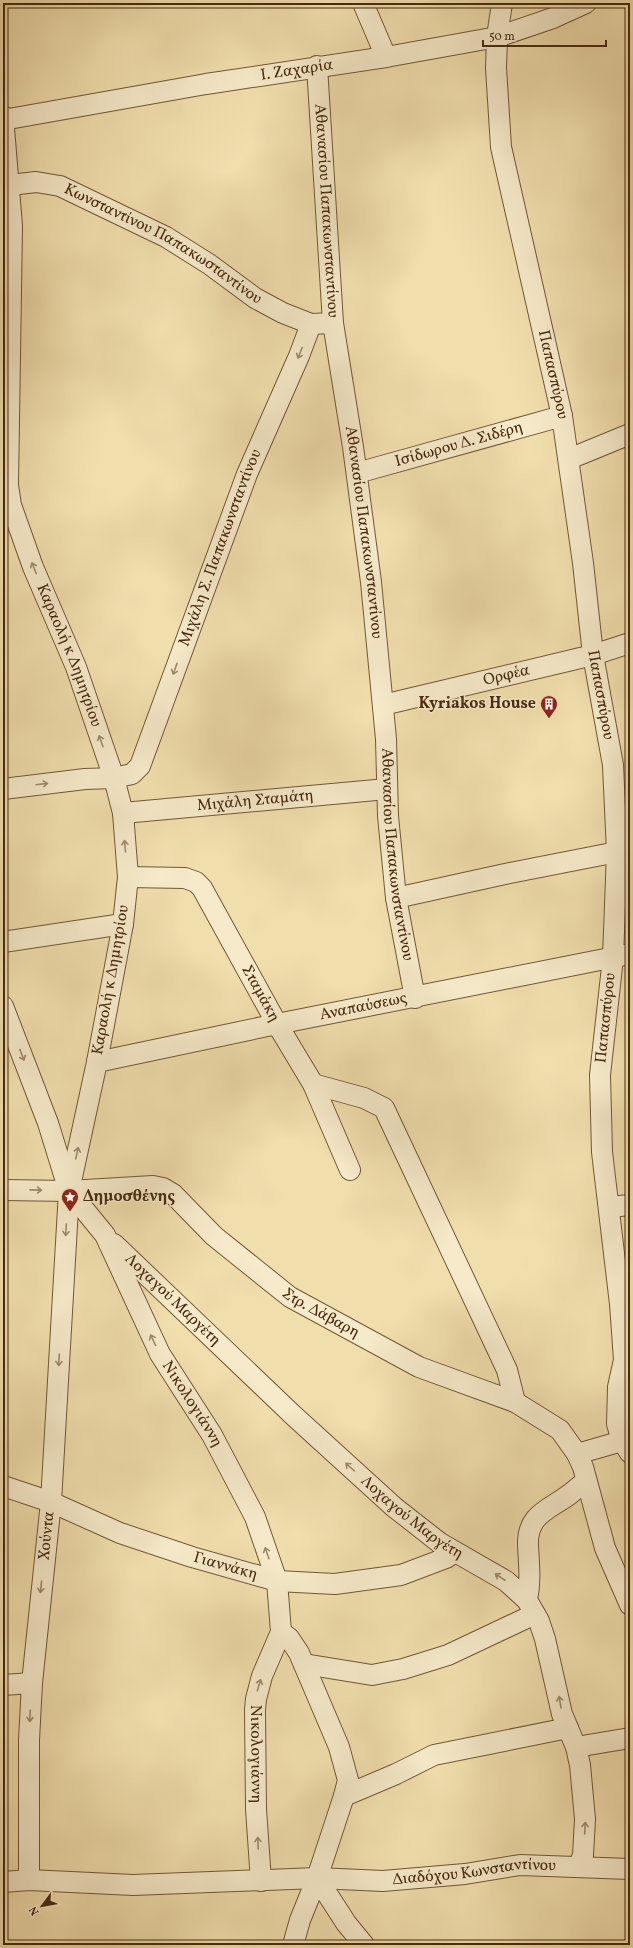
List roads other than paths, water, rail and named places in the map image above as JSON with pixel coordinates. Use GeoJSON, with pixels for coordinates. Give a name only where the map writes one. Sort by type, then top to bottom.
{"type":"FeatureCollection","features":[{"type":"Feature","properties":{"kind":"street"},"geometry":{"type":"LineString","coordinates":[[363,3],[386,56]]}},
{"type":"Feature","properties":{"kind":"street","name":"Παπασπύρου"},"geometry":{"type":"LineString","coordinates":[[502,3],[497,37],[496,68],[501,147],[562,416],[569,459],[593,656],[613,765],[621,956],[600,1075],[602,1152],[610,1207],[624,1360],[618,1387],[617,1424],[626,1447]]}},
{"type":"Feature","properties":{"kind":"street","name":"Ι. Ζαχαρία"},"geometry":{"type":"LineString","coordinates":[[3,120],[317,66],[497,37],[553,18],[586,3]]}},
{"type":"Feature","properties":{"kind":"street","name":"Αθανασίου Παπακωνσταντίνου"},"geometry":{"type":"LineString","coordinates":[[317,66],[333,323],[357,473],[371,582],[383,705],[387,789],[396,898],[415,998]]}},
{"type":"Feature","properties":{"kind":"street","name":"Καραολή κ Δημητρίου"},"geometry":{"type":"LineString","coordinates":[[3,116],[10,185],[12,226],[6,426],[8,485],[11,505],[33,567],[76,667],[114,778],[123,813],[128,877],[123,924],[97,1062],[68,1191]]}},
{"type":"Feature","properties":{"kind":"street","name":"Κωνσταντίνου Παπακωσταντίνου"},"geometry":{"type":"LineString","coordinates":[[10,185],[36,182],[60,186],[166,237],[208,264],[255,298],[283,313],[311,324]]}},
{"type":"Feature","properties":{"kind":"street"},"geometry":{"type":"LineString","coordinates":[[311,324],[333,323]]}},
{"type":"Feature","properties":{"kind":"street","name":"Μιχάλη Σ. Παπακωνσταντίνου"},"geometry":{"type":"LineString","coordinates":[[3,789],[85,779],[114,778],[132,774],[140,766],[247,474],[299,356],[311,324]]}},
{"type":"Feature","properties":{"kind":"street","name":"Ισίδωρου Δ. Σιδέρη"},"geometry":{"type":"LineString","coordinates":[[357,473],[562,416]]}},
{"type":"Feature","properties":{"kind":"street"},"geometry":{"type":"LineString","coordinates":[[569,459],[630,434]]}},
{"type":"Feature","properties":{"kind":"street","name":"Ορφέα"},"geometry":{"type":"LineString","coordinates":[[383,705],[593,656],[630,643]]}},
{"type":"Feature","properties":{"kind":"street","name":"Μιχάλη Σταμάτη"},"geometry":{"type":"LineString","coordinates":[[123,813],[387,789]]}},
{"type":"Feature","properties":{"kind":"street"},"geometry":{"type":"LineString","coordinates":[[396,898],[505,874],[617,852]]}},
{"type":"Feature","properties":{"kind":"street","name":"Σταμάκη"},"geometry":{"type":"LineString","coordinates":[[128,877],[185,878],[196,882],[202,888],[277,1024],[313,1084],[350,1170]]}},
{"type":"Feature","properties":{"kind":"street"},"geometry":{"type":"LineString","coordinates":[[3,942],[123,924]]}},
{"type":"Feature","properties":{"kind":"street","name":"Αναπαύσεως"},"geometry":{"type":"LineString","coordinates":[[97,1062],[277,1024],[415,998],[621,956]]}},
{"type":"Feature","properties":{"kind":"street"},"geometry":{"type":"LineString","coordinates":[[3,1006],[48,1123],[68,1191]]}},
{"type":"Feature","properties":{"kind":"street"},"geometry":{"type":"LineString","coordinates":[[313,1084],[364,1098],[384,1108],[507,1370],[515,1402]]}},
{"type":"Feature","properties":{"kind":"street","name":"Στρ. Δάβαρη"},"geometry":{"type":"LineString","coordinates":[[3,1190],[68,1191],[153,1186],[163,1188],[173,1194],[214,1236],[290,1297],[419,1367],[515,1402],[560,1430],[577,1454],[605,1548],[630,1605]]}},
{"type":"Feature","properties":{"kind":"street","name":"Νικολογιάννη"},"geometry":{"type":"LineString","coordinates":[[68,1191],[105,1235],[160,1354],[212,1435],[255,1517],[277,1581],[281,1632],[262,1676],[256,1698],[255,1767],[261,1882]]}},
{"type":"Feature","properties":{"kind":"street","name":"Χούντα"},"geometry":{"type":"LineString","coordinates":[[28,1880],[29,1740],[32,1683],[51,1502],[68,1191]]}},
{"type":"Feature","properties":{"kind":"street"},"geometry":{"type":"LineString","coordinates":[[610,1207],[630,1205]]}},
{"type":"Feature","properties":{"kind":"street","name":"Λοχαγού Μαργέτη"},"geometry":{"type":"LineString","coordinates":[[105,1235],[294,1416],[394,1507],[455,1552],[506,1581],[531,1607],[545,1639],[562,1714],[576,1747],[583,1788],[585,1819],[583,1855],[579,1866]]}},
{"type":"Feature","properties":{"kind":"street"},"geometry":{"type":"LineString","coordinates":[[577,1454],[626,1447]]}},
{"type":"Feature","properties":{"kind":"street"},"geometry":{"type":"LineString","coordinates":[[304,1664],[372,1675],[403,1669],[448,1655],[531,1607],[528,1543],[532,1522],[549,1506],[570,1494],[586,1481]]}},
{"type":"Feature","properties":{"kind":"street","name":"Γιαννάκη"},"geometry":{"type":"LineString","coordinates":[[3,1486],[51,1502],[120,1532],[192,1557],[277,1581],[335,1584],[401,1575],[436,1563],[455,1552]]}},
{"type":"Feature","properties":{"kind":"street"},"geometry":{"type":"LineString","coordinates":[[281,1632],[294,1644],[304,1664],[339,1747],[348,1780],[318,1878],[300,1920],[293,1945]]}},
{"type":"Feature","properties":{"kind":"street"},"geometry":{"type":"LineString","coordinates":[[3,1685],[32,1683]]}},
{"type":"Feature","properties":{"kind":"street"},"geometry":{"type":"LineString","coordinates":[[344,1796],[396,1774],[434,1755],[568,1728]]}},
{"type":"Feature","properties":{"kind":"street"},"geometry":{"type":"LineString","coordinates":[[576,1747],[630,1738]]}},
{"type":"Feature","properties":{"kind":"street","name":"Διαδόχου Κωνσταντίνου"},"geometry":{"type":"LineString","coordinates":[[3,1882],[28,1880],[133,1885],[261,1882],[318,1878],[382,1881],[465,1874],[520,1865],[630,1869]]}},
{"type":"Feature","properties":{"kind":"street"},"geometry":{"type":"LineString","coordinates":[[318,1878],[346,1922],[364,1945]]}},
{"type":"Feature","properties":{"kind":"place","name":"Kyriakos House"},"geometry":{"type":"Point","coordinates":[549,719]}},
{"type":"Feature","properties":{"kind":"place","name":"Δημοσθένης"},"geometry":{"type":"Point","coordinates":[70,1212]}}]}
